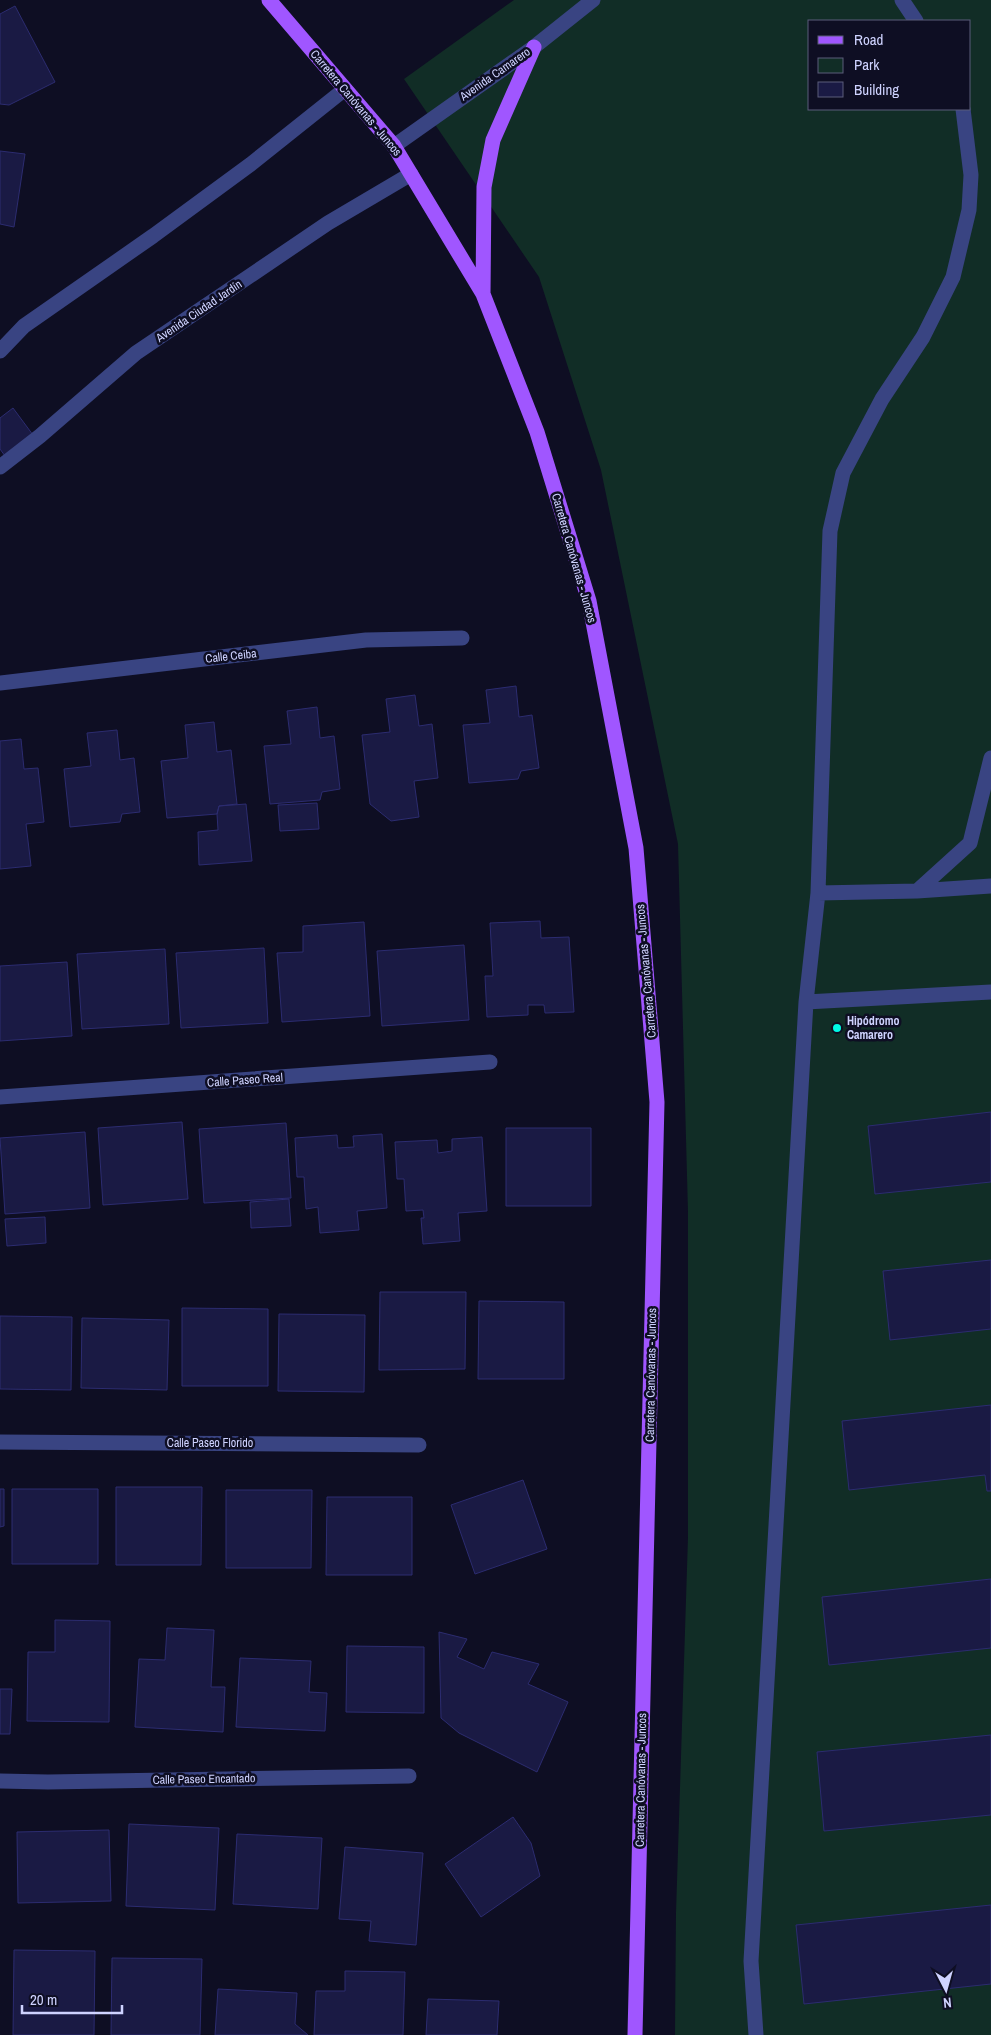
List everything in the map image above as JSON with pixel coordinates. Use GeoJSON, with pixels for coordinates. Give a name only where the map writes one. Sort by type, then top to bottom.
{"type":"FeatureCollection","features":[{"type":"Feature","properties":{"kind":"main road","name":"Carretera Canóvanas - Juncos"},"geometry":{"type":"LineString","coordinates":[[269,0],[394,146],[483,294],[536,432],[589,601],[636,848],[657,1102],[635,2035]]}},
{"type":"Feature","properties":{"kind":"main road"},"geometry":{"type":"LineString","coordinates":[[483,294],[484,187],[493,140],[534,46]]}},
{"type":"Feature","properties":{"kind":"street","name":"Avenida Camarero"},"geometry":{"type":"LineString","coordinates":[[394,146],[534,46],[593,0]]}},
{"type":"Feature","properties":{"kind":"street"},"geometry":{"type":"LineString","coordinates":[[902,0],[915,20]]}},
{"type":"Feature","properties":{"kind":"street"},"geometry":{"type":"LineString","coordinates":[[0,351],[24,326],[153,236],[251,164],[345,89]]}},
{"type":"Feature","properties":{"kind":"street"},"geometry":{"type":"LineString","coordinates":[[756,2035],[751,1961],[806,1002],[818,893],[830,530],[842,473],[882,399],[922,337],[953,277],[970,193],[971,175],[963,110]]}},
{"type":"Feature","properties":{"kind":"street","name":"Avenida Ciudad Jardín"},"geometry":{"type":"LineString","coordinates":[[0,467],[40,436],[136,353],[328,224],[411,174]]}},
{"type":"Feature","properties":{"kind":"street","name":"Calle Ceiba"},"geometry":{"type":"LineString","coordinates":[[0,683],[366,640],[462,638]]}},
{"type":"Feature","properties":{"kind":"street"},"geometry":{"type":"LineString","coordinates":[[917,891],[970,843],[991,758]]}},
{"type":"Feature","properties":{"kind":"street"},"geometry":{"type":"LineString","coordinates":[[818,893],[917,891],[991,886]]}},
{"type":"Feature","properties":{"kind":"street"},"geometry":{"type":"LineString","coordinates":[[806,1002],[991,992]]}},
{"type":"Feature","properties":{"kind":"street","name":"Calle Paseo Real"},"geometry":{"type":"LineString","coordinates":[[0,1098],[490,1062]]}},
{"type":"Feature","properties":{"kind":"street","name":"Calle Paseo Florido"},"geometry":{"type":"LineString","coordinates":[[0,1442],[419,1445]]}},
{"type":"Feature","properties":{"kind":"street","name":"Calle Paseo Encantado"},"geometry":{"type":"LineString","coordinates":[[0,1781],[48,1782],[409,1776]]}},
{"type":"Feature","properties":{"kind":"green space","name":"Hipódromo Camarero"},"geometry":{"type":"Polygon","coordinates":[[[514,0],[991,0],[991,2035],[675,2035],[676,1913],[688,1537],[688,1212],[678,844],[601,470],[539,277],[404,79],[514,0]]]}},
{"type":"Feature","properties":{"kind":"building"},"geometry":{"type":"Polygon","coordinates":[[[15,6],[55,82],[9,105],[0,104],[0,14],[15,6]]]}},
{"type":"Feature","properties":{"kind":"building"},"geometry":{"type":"Polygon","coordinates":[[[0,151],[25,154],[14,227],[0,224],[0,151]]]}},
{"type":"Feature","properties":{"kind":"building"},"geometry":{"type":"Polygon","coordinates":[[[13,408],[33,435],[5,456],[0,449],[0,418],[13,408]]]}},
{"type":"Feature","properties":{"kind":"building"},"geometry":{"type":"Polygon","coordinates":[[[516,686],[519,717],[532,715],[539,768],[521,771],[518,779],[469,783],[463,725],[490,723],[486,690],[516,686]]]}},
{"type":"Feature","properties":{"kind":"building"},"geometry":{"type":"Polygon","coordinates":[[[415,695],[419,726],[432,724],[438,778],[414,781],[419,817],[391,821],[370,804],[362,735],[390,732],[386,699],[415,695]]]}},
{"type":"Feature","properties":{"kind":"building"},"geometry":{"type":"Polygon","coordinates":[[[317,707],[320,738],[334,736],[340,789],[322,792],[320,800],[270,804],[264,746],[291,744],[287,711],[317,707]]]}},
{"type":"Feature","properties":{"kind":"building"},"geometry":{"type":"Polygon","coordinates":[[[214,722],[217,752],[231,750],[237,804],[219,806],[217,814],[167,818],[161,761],[188,758],[185,725],[214,722]]]}},
{"type":"Feature","properties":{"kind":"building"},"geometry":{"type":"Polygon","coordinates":[[[117,730],[120,760],[134,758],[140,812],[122,814],[120,822],[70,827],[64,769],[91,766],[87,733],[117,730]]]}},
{"type":"Feature","properties":{"kind":"building"},"geometry":{"type":"Polygon","coordinates":[[[21,739],[24,769],[38,768],[44,822],[26,824],[31,866],[0,869],[0,741],[21,739]]]}},
{"type":"Feature","properties":{"kind":"building"},"geometry":{"type":"Polygon","coordinates":[[[317,803],[319,829],[280,831],[278,805],[317,803]]]}},
{"type":"Feature","properties":{"kind":"building"},"geometry":{"type":"Polygon","coordinates":[[[246,804],[252,861],[199,865],[198,832],[218,830],[217,814],[219,806],[246,804]]]}},
{"type":"Feature","properties":{"kind":"building"},"geometry":{"type":"Polygon","coordinates":[[[540,921],[541,938],[569,937],[574,1012],[545,1013],[544,1005],[528,1005],[528,1015],[487,1017],[485,976],[493,976],[490,923],[540,921]]]}},
{"type":"Feature","properties":{"kind":"building"},"geometry":{"type":"Polygon","coordinates":[[[364,922],[370,1016],[282,1022],[277,953],[303,952],[303,926],[364,922]]]}},
{"type":"Feature","properties":{"kind":"building"},"geometry":{"type":"Polygon","coordinates":[[[464,945],[469,1020],[382,1026],[377,951],[464,945]]]}},
{"type":"Feature","properties":{"kind":"building"},"geometry":{"type":"Polygon","coordinates":[[[264,948],[268,1023],[181,1028],[176,953],[264,948]]]}},
{"type":"Feature","properties":{"kind":"building"},"geometry":{"type":"Polygon","coordinates":[[[165,949],[169,1024],[82,1029],[77,954],[165,949]]]}},
{"type":"Feature","properties":{"kind":"building"},"geometry":{"type":"Polygon","coordinates":[[[67,962],[72,1036],[0,1041],[0,966],[67,962]]]}},
{"type":"Feature","properties":{"kind":"building"},"geometry":{"type":"Polygon","coordinates":[[[991,1112],[991,1182],[875,1194],[868,1126],[991,1112]]]}},
{"type":"Feature","properties":{"kind":"building"},"geometry":{"type":"Polygon","coordinates":[[[182,1122],[188,1199],[103,1205],[98,1128],[182,1122]]]}},
{"type":"Feature","properties":{"kind":"building"},"geometry":{"type":"Polygon","coordinates":[[[286,1123],[291,1198],[204,1203],[199,1129],[286,1123]]]}},
{"type":"Feature","properties":{"kind":"building"},"geometry":{"type":"Polygon","coordinates":[[[506,1128],[591,1128],[591,1206],[506,1206],[506,1128]]]}},
{"type":"Feature","properties":{"kind":"building"},"geometry":{"type":"Polygon","coordinates":[[[85,1132],[90,1208],[5,1214],[0,1138],[85,1132]]]}},
{"type":"Feature","properties":{"kind":"building"},"geometry":{"type":"Polygon","coordinates":[[[382,1134],[387,1208],[357,1211],[359,1230],[320,1233],[318,1207],[306,1209],[304,1177],[297,1177],[295,1138],[337,1135],[338,1148],[354,1147],[353,1136],[382,1134]]]}},
{"type":"Feature","properties":{"kind":"building"},"geometry":{"type":"Polygon","coordinates":[[[482,1137],[487,1211],[458,1213],[460,1241],[423,1244],[421,1218],[424,1218],[423,1210],[406,1211],[404,1179],[397,1179],[395,1142],[437,1140],[438,1153],[452,1151],[452,1139],[482,1137]]]}},
{"type":"Feature","properties":{"kind":"building"},"geometry":{"type":"Polygon","coordinates":[[[289,1199],[291,1226],[251,1228],[250,1202],[289,1199]]]}},
{"type":"Feature","properties":{"kind":"building"},"geometry":{"type":"Polygon","coordinates":[[[45,1217],[46,1243],[7,1246],[5,1219],[45,1217]]]}},
{"type":"Feature","properties":{"kind":"building"},"geometry":{"type":"Polygon","coordinates":[[[991,1260],[991,1329],[890,1340],[883,1271],[991,1260]]]}},
{"type":"Feature","properties":{"kind":"building"},"geometry":{"type":"Polygon","coordinates":[[[380,1292],[466,1292],[465,1369],[379,1370],[380,1292]]]}},
{"type":"Feature","properties":{"kind":"building"},"geometry":{"type":"Polygon","coordinates":[[[479,1301],[564,1302],[564,1379],[478,1379],[479,1301]]]}},
{"type":"Feature","properties":{"kind":"building"},"geometry":{"type":"Polygon","coordinates":[[[182,1308],[268,1309],[268,1386],[182,1386],[182,1308]]]}},
{"type":"Feature","properties":{"kind":"building"},"geometry":{"type":"Polygon","coordinates":[[[279,1314],[365,1315],[364,1392],[278,1391],[279,1314]]]}},
{"type":"Feature","properties":{"kind":"building"},"geometry":{"type":"Polygon","coordinates":[[[0,1316],[72,1317],[71,1390],[0,1389],[0,1316]]]}},
{"type":"Feature","properties":{"kind":"building"},"geometry":{"type":"Polygon","coordinates":[[[82,1318],[169,1320],[167,1390],[81,1388],[82,1318]]]}},
{"type":"Feature","properties":{"kind":"building"},"geometry":{"type":"Polygon","coordinates":[[[991,1405],[991,1491],[987,1491],[985,1475],[849,1490],[842,1421],[991,1405]]]}},
{"type":"Feature","properties":{"kind":"building"},"geometry":{"type":"Polygon","coordinates":[[[523,1480],[547,1549],[475,1574],[451,1505],[523,1480]]]}},
{"type":"Feature","properties":{"kind":"building"},"geometry":{"type":"Polygon","coordinates":[[[116,1487],[202,1487],[201,1565],[116,1565],[116,1487]]]}},
{"type":"Feature","properties":{"kind":"building"},"geometry":{"type":"Polygon","coordinates":[[[0,1489],[4,1489],[4,1526],[0,1527],[0,1489]]]}},
{"type":"Feature","properties":{"kind":"building"},"geometry":{"type":"Polygon","coordinates":[[[12,1489],[98,1489],[98,1564],[12,1564],[12,1489]]]}},
{"type":"Feature","properties":{"kind":"building"},"geometry":{"type":"Polygon","coordinates":[[[226,1490],[312,1490],[311,1568],[226,1568],[226,1490]]]}},
{"type":"Feature","properties":{"kind":"building"},"geometry":{"type":"Polygon","coordinates":[[[327,1497],[412,1497],[412,1575],[326,1575],[327,1497]]]}},
{"type":"Feature","properties":{"kind":"building"},"geometry":{"type":"Polygon","coordinates":[[[991,1579],[991,1648],[829,1665],[822,1597],[991,1579]]]}},
{"type":"Feature","properties":{"kind":"building"},"geometry":{"type":"Polygon","coordinates":[[[55,1620],[110,1621],[109,1722],[27,1721],[28,1652],[55,1652],[55,1620]]]}},
{"type":"Feature","properties":{"kind":"building"},"geometry":{"type":"Polygon","coordinates":[[[167,1628],[214,1630],[211,1687],[225,1687],[223,1732],[135,1727],[139,1659],[165,1660],[167,1628]]]}},
{"type":"Feature","properties":{"kind":"building"},"geometry":{"type":"Polygon","coordinates":[[[439,1632],[467,1639],[457,1657],[484,1669],[492,1652],[539,1664],[528,1684],[568,1702],[537,1772],[459,1733],[441,1718],[439,1632]]]}},
{"type":"Feature","properties":{"kind":"building"},"geometry":{"type":"Polygon","coordinates":[[[347,1646],[424,1647],[424,1713],[346,1712],[347,1646]]]}},
{"type":"Feature","properties":{"kind":"building"},"geometry":{"type":"Polygon","coordinates":[[[240,1658],[311,1661],[309,1692],[327,1693],[325,1731],[236,1727],[240,1658]]]}},
{"type":"Feature","properties":{"kind":"building"},"geometry":{"type":"Polygon","coordinates":[[[0,1689],[12,1689],[10,1734],[0,1734],[0,1689]]]}},
{"type":"Feature","properties":{"kind":"building"},"geometry":{"type":"Polygon","coordinates":[[[991,1735],[991,1815],[824,1831],[817,1752],[991,1735]]]}},
{"type":"Feature","properties":{"kind":"building"},"geometry":{"type":"Polygon","coordinates":[[[513,1817],[531,1843],[540,1876],[481,1917],[445,1864],[513,1817]]]}},
{"type":"Feature","properties":{"kind":"building"},"geometry":{"type":"Polygon","coordinates":[[[129,1824],[219,1828],[215,1910],[126,1906],[129,1824]]]}},
{"type":"Feature","properties":{"kind":"building"},"geometry":{"type":"Polygon","coordinates":[[[109,1830],[111,1901],[18,1903],[17,1832],[109,1830]]]}},
{"type":"Feature","properties":{"kind":"building"},"geometry":{"type":"Polygon","coordinates":[[[237,1834],[322,1838],[318,1909],[233,1904],[237,1834]]]}},
{"type":"Feature","properties":{"kind":"building"},"geometry":{"type":"Polygon","coordinates":[[[345,1847],[423,1853],[416,1945],[369,1941],[371,1921],[339,1919],[345,1847]]]}},
{"type":"Feature","properties":{"kind":"building"},"geometry":{"type":"Polygon","coordinates":[[[991,1905],[991,1984],[804,2004],[796,1925],[991,1905]]]}},
{"type":"Feature","properties":{"kind":"building"},"geometry":{"type":"Polygon","coordinates":[[[14,1950],[95,1951],[94,2035],[13,2035],[14,1950]]]}},
{"type":"Feature","properties":{"kind":"building"},"geometry":{"type":"Polygon","coordinates":[[[112,1958],[202,1959],[200,2035],[111,2035],[112,1958]]]}},
{"type":"Feature","properties":{"kind":"building"},"geometry":{"type":"Polygon","coordinates":[[[345,1971],[405,1972],[403,2035],[314,2035],[316,1991],[345,1991],[345,1971]]]}},
{"type":"Feature","properties":{"kind":"building"},"geometry":{"type":"Polygon","coordinates":[[[218,1989],[297,1993],[295,2024],[308,2035],[215,2035],[218,1989]]]}},
{"type":"Feature","properties":{"kind":"building"},"geometry":{"type":"Polygon","coordinates":[[[428,1999],[499,2001],[497,2035],[426,2035],[428,1999]]]}},
{"type":"Feature","properties":{"kind":"place","name":"Hipódromo Camarero"},"geometry":{"type":"Point","coordinates":[837,1028]}}]}
